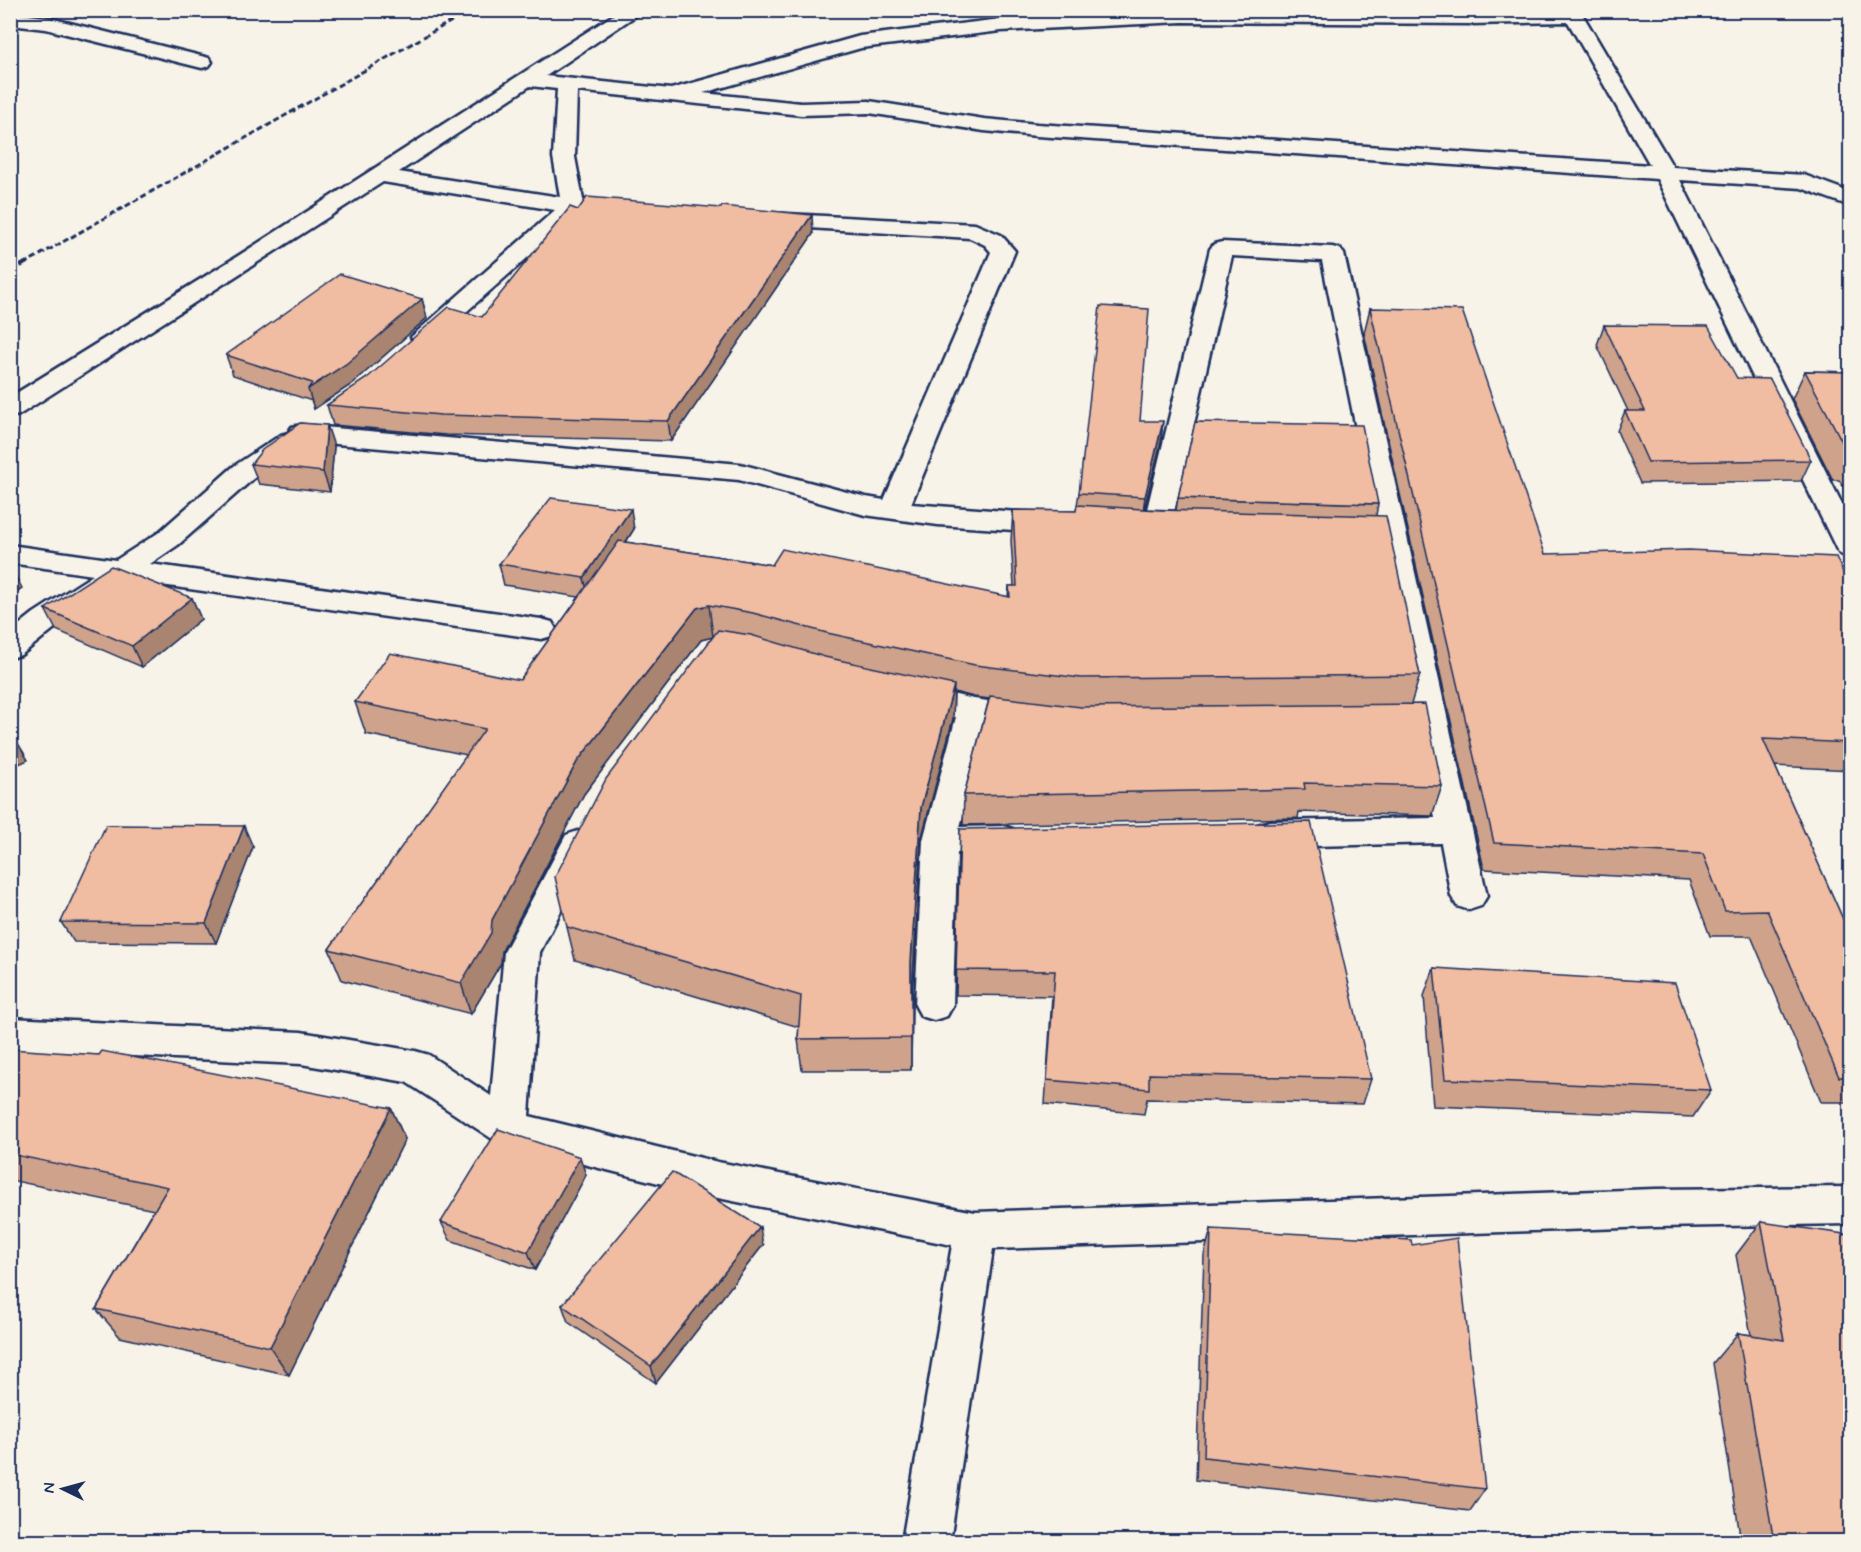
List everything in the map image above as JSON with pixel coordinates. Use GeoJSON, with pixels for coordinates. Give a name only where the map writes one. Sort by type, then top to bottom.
{"type":"FeatureCollection","features":[{"type":"Feature","properties":{"kind":"street"},"geometry":{"type":"LineString","coordinates":[[10,409],[380,175],[635,10]]}},
{"type":"Feature","properties":{"kind":"street"},"geometry":{"type":"LineString","coordinates":[[672,95],[860,42],[1001,25],[1182,16],[1441,14],[1574,16],[1665,172],[1851,548]]}},
{"type":"Feature","properties":{"kind":"street"},"geometry":{"type":"LineString","coordinates":[[10,19],[46,22],[202,62]]}},
{"type":"Feature","properties":{"kind":"street"},"geometry":{"type":"LineString","coordinates":[[528,80],[801,109],[869,107],[984,125],[1037,130],[1804,182],[1851,199]]}},
{"type":"Feature","properties":{"kind":"street"},"geometry":{"type":"LineString","coordinates":[[567,84],[564,157],[573,206]]}},
{"type":"Feature","properties":{"kind":"street"},"geometry":{"type":"LineString","coordinates":[[380,175],[573,206],[641,211]]}},
{"type":"Feature","properties":{"kind":"street"},"geometry":{"type":"LineString","coordinates":[[406,352],[573,206]]}},
{"type":"Feature","properties":{"kind":"street"},"geometry":{"type":"LineString","coordinates":[[744,218],[975,231],[993,240],[1003,251],[894,510]]}},
{"type":"Feature","properties":{"kind":"street"},"geometry":{"type":"LineString","coordinates":[[1157,530],[1222,249],[1332,254],[1380,535],[1432,720],[1469,897]]}},
{"type":"Feature","properties":{"kind":"street"},"geometry":{"type":"LineString","coordinates":[[10,648],[45,620],[168,539],[244,472],[336,409]]}},
{"type":"Feature","properties":{"kind":"street"},"geometry":{"type":"LineString","coordinates":[[301,433],[740,471],[865,506],[938,516],[1088,526]]}},
{"type":"Feature","properties":{"kind":"street"},"geometry":{"type":"LineString","coordinates":[[10,554],[542,629]]}},
{"type":"Feature","properties":{"kind":"street"},"geometry":{"type":"LineString","coordinates":[[884,691],[974,710],[1055,720]]}},
{"type":"Feature","properties":{"kind":"street"},"geometry":{"type":"LineString","coordinates":[[934,1005],[940,840],[974,710]]}},
{"type":"Feature","properties":{"kind":"street"},"geometry":{"type":"LineString","coordinates":[[1396,720],[1432,720]]}},
{"type":"Feature","properties":{"kind":"street"},"geometry":{"type":"LineString","coordinates":[[508,1128],[522,952],[593,814]]}},
{"type":"Feature","properties":{"kind":"street"},"geometry":{"type":"LineString","coordinates":[[1239,834],[1455,830]]}},
{"type":"Feature","properties":{"kind":"street"},"geometry":{"type":"LineString","coordinates":[[940,840],[1036,838]]}},
{"type":"Feature","properties":{"kind":"street"},"geometry":{"type":"LineString","coordinates":[[10,1034],[301,1048],[415,1067],[508,1128],[718,1180],[975,1231],[1655,1208],[1851,1206]]}},
{"type":"Feature","properties":{"kind":"street"},"geometry":{"type":"LineString","coordinates":[[926,1542],[975,1231]]}},
{"type":"Feature","properties":{"kind":"building"},"geometry":{"type":"Polygon","coordinates":[[[587,197],[812,215],[668,421],[441,415],[327,405],[367,378],[449,307],[482,317],[570,207],[578,210],[587,197]]]}},
{"type":"Feature","properties":{"kind":"building"},"geometry":{"type":"Polygon","coordinates":[[[340,274],[422,299],[346,364],[308,389],[312,383],[226,355],[340,274]]]}},
{"type":"Feature","properties":{"kind":"building"},"geometry":{"type":"Polygon","coordinates":[[[1100,306],[1149,309],[1140,421],[1163,421],[1145,497],[1079,493],[1100,306]]]}},
{"type":"Feature","properties":{"kind":"building"},"geometry":{"type":"Polygon","coordinates":[[[1370,308],[1462,310],[1545,554],[1689,550],[1836,557],[1851,590],[1851,743],[1763,739],[1846,926],[1851,926],[1851,1077],[1839,1077],[1767,910],[1725,911],[1703,854],[1494,843],[1370,308]]]}},
{"type":"Feature","properties":{"kind":"building"},"geometry":{"type":"Polygon","coordinates":[[[1604,325],[1708,326],[1737,378],[1770,379],[1811,460],[1648,462],[1625,411],[1645,411],[1604,325]]]}},
{"type":"Feature","properties":{"kind":"building"},"geometry":{"type":"Polygon","coordinates":[[[1805,371],[1851,372],[1851,451],[1847,451],[1805,371]]]}},
{"type":"Feature","properties":{"kind":"building"},"geometry":{"type":"Polygon","coordinates":[[[1195,422],[1362,425],[1378,504],[1178,498],[1195,422]]]}},
{"type":"Feature","properties":{"kind":"building"},"geometry":{"type":"Polygon","coordinates":[[[300,423],[327,425],[323,472],[251,464],[262,450],[300,423]]]}},
{"type":"Feature","properties":{"kind":"building"},"geometry":{"type":"Polygon","coordinates":[[[551,498],[631,509],[584,578],[499,564],[551,498]]]}},
{"type":"Feature","properties":{"kind":"building"},"geometry":{"type":"Polygon","coordinates":[[[1077,505],[1160,510],[1386,516],[1420,675],[1081,678],[975,665],[827,633],[753,613],[709,605],[697,608],[577,762],[492,920],[491,933],[461,983],[329,949],[485,729],[355,702],[390,653],[520,680],[619,541],[772,565],[782,549],[1010,597],[1009,586],[1017,586],[1013,510],[1076,511],[1077,505]]]}},
{"type":"Feature","properties":{"kind":"building"},"geometry":{"type":"Polygon","coordinates":[[[111,566],[192,598],[132,646],[45,609],[111,566]]]}},
{"type":"Feature","properties":{"kind":"building"},"geometry":{"type":"Polygon","coordinates":[[[718,630],[751,635],[825,657],[954,685],[921,807],[911,962],[911,1038],[798,1039],[801,996],[567,927],[555,877],[606,779],[718,630]]]}},
{"type":"Feature","properties":{"kind":"building"},"geometry":{"type":"Polygon","coordinates":[[[990,696],[1081,707],[1425,704],[1442,786],[1304,783],[1305,789],[964,795],[990,696]]]}},
{"type":"Feature","properties":{"kind":"building"},"geometry":{"type":"Polygon","coordinates":[[[1311,822],[1371,1079],[1149,1074],[1149,1089],[1047,1080],[1055,971],[956,970],[960,829],[1311,822]]]}},
{"type":"Feature","properties":{"kind":"building"},"geometry":{"type":"Polygon","coordinates":[[[106,825],[244,826],[206,923],[61,922],[106,825]]]}},
{"type":"Feature","properties":{"kind":"building"},"geometry":{"type":"Polygon","coordinates":[[[1434,968],[1675,983],[1711,1090],[1445,1079],[1434,968]]]}},
{"type":"Feature","properties":{"kind":"building"},"geometry":{"type":"Polygon","coordinates":[[[10,1049],[99,1055],[102,1051],[391,1108],[270,1347],[96,1309],[168,1187],[10,1154],[10,1049]]]}},
{"type":"Feature","properties":{"kind":"building"},"geometry":{"type":"Polygon","coordinates":[[[498,1129],[580,1157],[528,1252],[441,1222],[498,1129]]]}},
{"type":"Feature","properties":{"kind":"building"},"geometry":{"type":"Polygon","coordinates":[[[672,1172],[760,1227],[651,1366],[562,1305],[672,1172]]]}},
{"type":"Feature","properties":{"kind":"building"},"geometry":{"type":"Polygon","coordinates":[[[1761,1222],[1851,1235],[1851,1542],[1774,1542],[1738,1333],[1784,1340],[1761,1222]]]}},
{"type":"Feature","properties":{"kind":"building"},"geometry":{"type":"Polygon","coordinates":[[[1211,1229],[1411,1240],[1412,1245],[1457,1238],[1485,1489],[1204,1457],[1211,1229]]]}},
{"type":"Feature","properties":{"kind":"railway"},"geometry":{"type":"LineString","coordinates":[[24,264],[471,10]]}},
{"type":"Feature","properties":{"kind":"railway"},"geometry":{"type":"LineString","coordinates":[[10,272],[27,262]]}}]}
